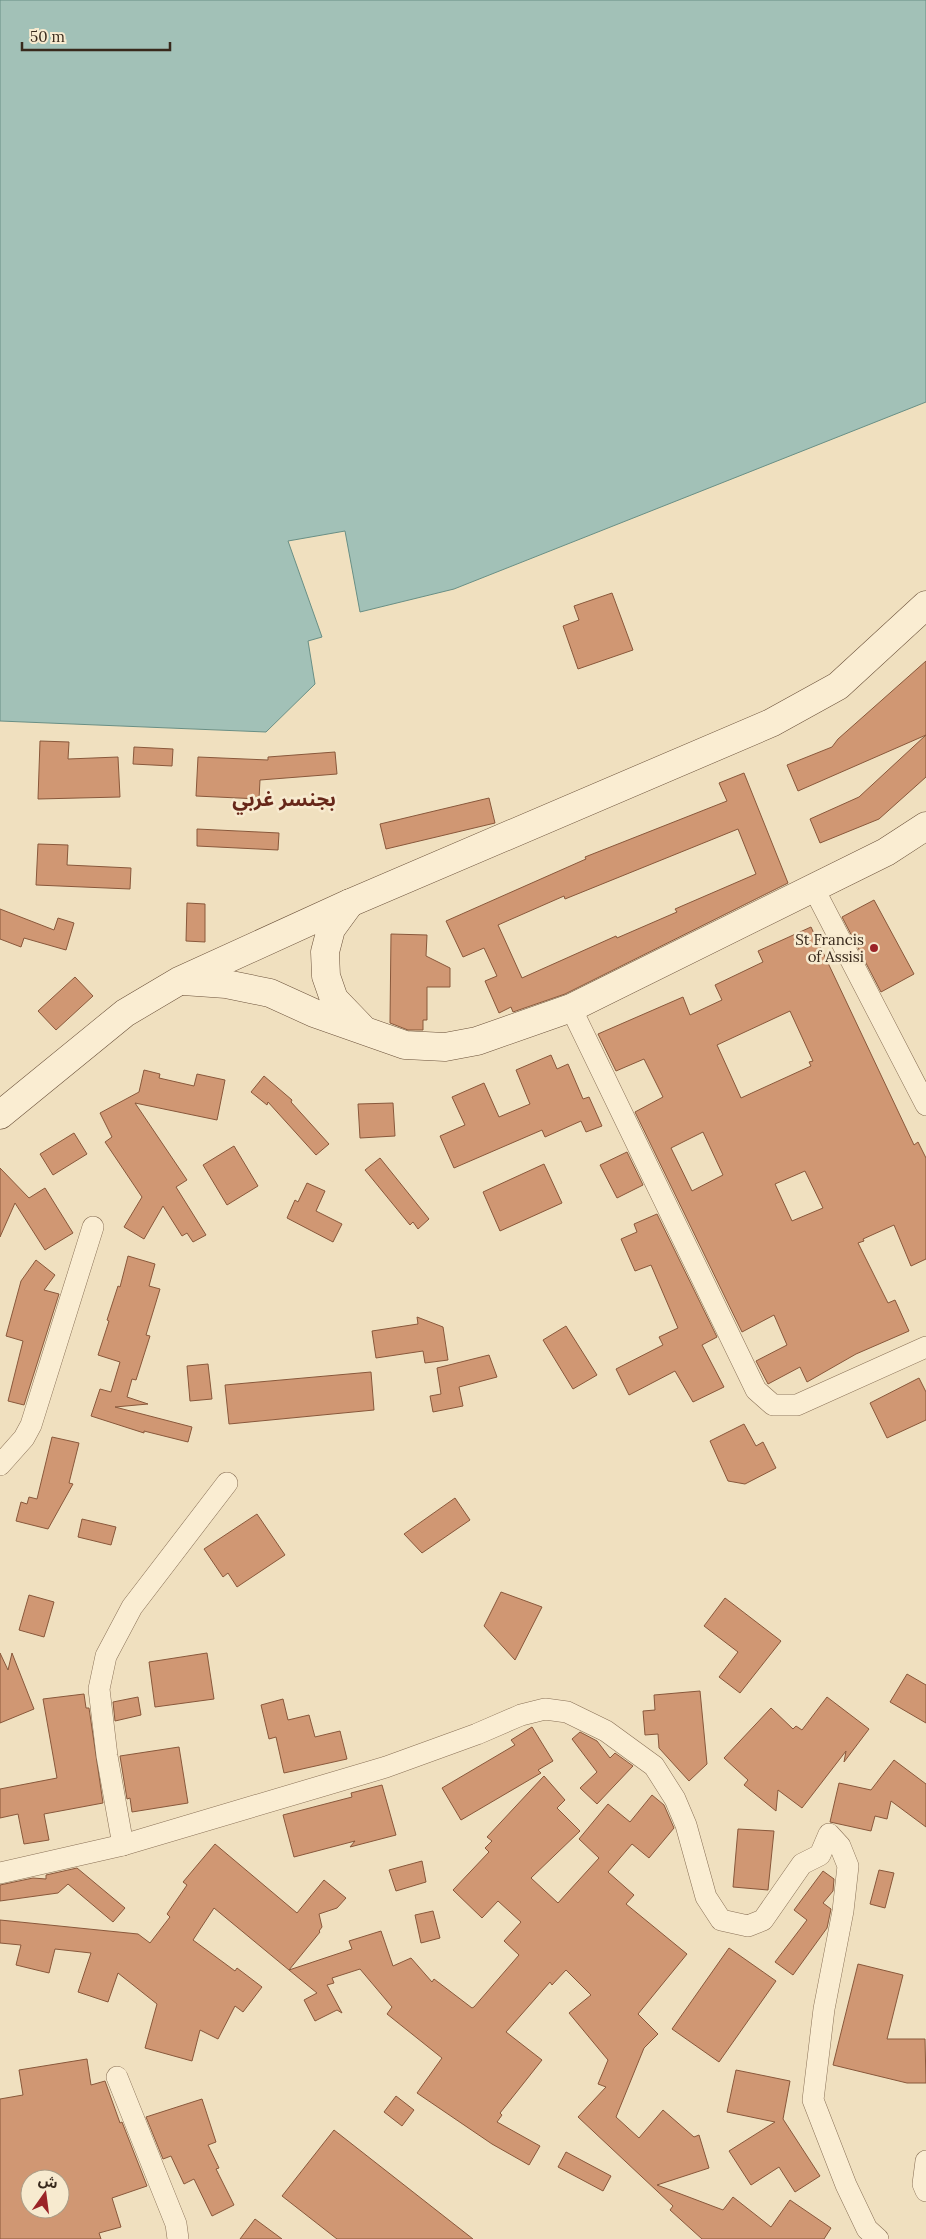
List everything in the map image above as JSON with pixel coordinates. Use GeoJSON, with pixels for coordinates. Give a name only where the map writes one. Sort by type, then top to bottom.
{"type":"FeatureCollection","features":[{"type":"Feature","properties":{"kind":"main road"},"geometry":{"type":"LineString","coordinates":[[0,1115],[125,1013],[179,981],[350,903],[770,724],[838,686],[926,605]]}},
{"type":"Feature","properties":{"kind":"main road"},"geometry":{"type":"LineString","coordinates":[[179,981],[226,984],[270,994],[314,1013],[405,1045],[445,1047],[477,1041],[571,1008],[814,889],[886,852],[926,826]]}},
{"type":"Feature","properties":{"kind":"main road"},"geometry":{"type":"LineString","coordinates":[[350,903],[331,929],[325,952],[326,976],[334,998],[365,1032]]}},
{"type":"Feature","properties":{"kind":"street"},"geometry":{"type":"LineString","coordinates":[[814,889],[926,1105]]}},
{"type":"Feature","properties":{"kind":"street"},"geometry":{"type":"LineString","coordinates":[[571,1008],[756,1390],[772,1404],[798,1405],[926,1347]]}},
{"type":"Feature","properties":{"kind":"street"},"geometry":{"type":"LineString","coordinates":[[0,1465],[24,1438],[30,1424],[93,1227]]}},
{"type":"Feature","properties":{"kind":"street"},"geometry":{"type":"LineString","coordinates":[[123,1845],[107,1756],[99,1689],[106,1656],[132,1607],[227,1483]]}},
{"type":"Feature","properties":{"kind":"street"},"geometry":{"type":"LineString","coordinates":[[0,1873],[123,1845],[386,1767],[477,1734],[521,1715],[545,1709],[567,1712],[606,1730],[654,1766],[675,1799],[686,1825],[706,1897],[721,1920],[748,1926],[763,1920],[802,1864],[820,1855],[829,1834],[840,1846],[848,1866],[844,1911],[824,2009],[813,2100],[846,2185],[867,2228],[878,2239]]}},
{"type":"Feature","properties":{"kind":"street"},"geometry":{"type":"LineString","coordinates":[[117,2077],[176,2224],[178,2239]]}},
{"type":"Feature","properties":{"kind":"street"},"geometry":{"type":"LineString","coordinates":[[926,2162],[923,2184],[926,2191]]}},
{"type":"Feature","properties":{"kind":"water"},"geometry":{"type":"Polygon","coordinates":[[[0,0],[926,0],[926,402],[454,589],[360,612],[345,531],[288,541],[322,637],[308,641],[315,684],[266,732],[0,721],[0,0]]]}},
{"type":"Feature","properties":{"kind":"building"},"geometry":{"type":"Polygon","coordinates":[[[612,593],[633,650],[578,669],[563,626],[579,620],[574,606],[612,593]]]}},
{"type":"Feature","properties":{"kind":"building"},"geometry":{"type":"Polygon","coordinates":[[[926,661],[926,735],[798,791],[787,765],[832,747],[838,739],[926,661]]]}},
{"type":"Feature","properties":{"kind":"building"},"geometry":{"type":"Polygon","coordinates":[[[926,735],[926,777],[879,819],[820,843],[810,819],[859,797],[926,735]]]}},
{"type":"Feature","properties":{"kind":"building"},"geometry":{"type":"Polygon","coordinates":[[[40,741],[69,742],[68,759],[118,757],[120,797],[38,799],[40,741]]]}},
{"type":"Feature","properties":{"kind":"building"},"geometry":{"type":"Polygon","coordinates":[[[134,747],[173,749],[172,766],[133,764],[134,747]]]}},
{"type":"Feature","properties":{"kind":"building"},"geometry":{"type":"Polygon","coordinates":[[[335,752],[337,774],[260,780],[259,799],[196,796],[198,757],[268,760],[268,757],[335,752]]]}},
{"type":"Feature","properties":{"kind":"building"},"geometry":{"type":"Polygon","coordinates":[[[744,773],[788,883],[565,994],[513,1012],[511,1007],[499,1013],[485,981],[497,976],[484,948],[463,957],[446,921],[586,859],[585,857],[727,801],[719,783],[744,773]],[[738,829],[565,899],[564,896],[498,925],[522,978],[616,936],[617,938],[677,912],[675,909],[756,874],[738,829]]]}},
{"type":"Feature","properties":{"kind":"building"},"geometry":{"type":"Polygon","coordinates":[[[489,798],[495,823],[386,849],[380,824],[489,798]]]}},
{"type":"Feature","properties":{"kind":"building"},"geometry":{"type":"Polygon","coordinates":[[[197,829],[279,833],[278,850],[197,846],[197,829]]]}},
{"type":"Feature","properties":{"kind":"building"},"geometry":{"type":"Polygon","coordinates":[[[38,844],[68,845],[67,865],[131,868],[130,889],[36,885],[38,844]]]}},
{"type":"Feature","properties":{"kind":"building","name":"St Francis of Assisi"},"geometry":{"type":"Polygon","coordinates":[[[874,900],[914,974],[881,992],[842,917],[874,900]]]}},
{"type":"Feature","properties":{"kind":"building"},"geometry":{"type":"Polygon","coordinates":[[[187,903],[205,904],[205,942],[186,941],[187,903]]]}},
{"type":"Feature","properties":{"kind":"building"},"geometry":{"type":"Polygon","coordinates":[[[0,909],[54,930],[58,918],[74,923],[66,950],[24,938],[21,947],[0,939],[0,909]]]}},
{"type":"Feature","properties":{"kind":"building"},"geometry":{"type":"Polygon","coordinates":[[[811,927],[914,1145],[918,1142],[926,1158],[926,1259],[911,1266],[894,1225],[858,1243],[888,1303],[895,1300],[909,1331],[856,1354],[807,1382],[800,1367],[768,1384],[756,1361],[787,1345],[774,1315],[742,1332],[635,1112],[663,1097],[644,1059],[616,1071],[598,1034],[683,997],[690,1015],[722,1000],[715,985],[763,962],[758,951],[811,927]],[[790,1011],[717,1045],[741,1098],[811,1066],[809,1062],[813,1061],[790,1011]],[[703,1132],[671,1148],[692,1191],[723,1175],[703,1132]],[[805,1171],[775,1184],[792,1221],[823,1208],[805,1171]]]}},
{"type":"Feature","properties":{"kind":"building"},"geometry":{"type":"Polygon","coordinates":[[[391,934],[427,935],[426,956],[450,968],[450,987],[427,987],[427,1020],[423,1020],[423,1030],[408,1030],[390,1023],[391,934]]]}},
{"type":"Feature","properties":{"kind":"building"},"geometry":{"type":"Polygon","coordinates":[[[75,977],[93,996],[56,1030],[38,1011],[75,977]]]}},
{"type":"Feature","properties":{"kind":"building"},"geometry":{"type":"Polygon","coordinates":[[[551,1055],[557,1069],[568,1064],[583,1099],[589,1097],[602,1126],[586,1132],[581,1121],[545,1137],[542,1130],[454,1168],[440,1136],[465,1125],[452,1097],[484,1083],[499,1117],[530,1104],[516,1070],[551,1055]]]}},
{"type":"Feature","properties":{"kind":"building"},"geometry":{"type":"Polygon","coordinates":[[[144,1070],[160,1074],[159,1078],[194,1086],[197,1074],[225,1080],[217,1120],[135,1103],[187,1180],[176,1187],[206,1235],[193,1242],[187,1233],[182,1236],[163,1206],[144,1239],[124,1227],[142,1197],[105,1142],[112,1137],[100,1113],[139,1092],[144,1070]]]}},
{"type":"Feature","properties":{"kind":"building"},"geometry":{"type":"Polygon","coordinates":[[[264,1076],[292,1100],[291,1102],[329,1144],[316,1155],[268,1102],[267,1105],[251,1092],[264,1076]]]}},
{"type":"Feature","properties":{"kind":"building"},"geometry":{"type":"Polygon","coordinates":[[[393,1103],[395,1136],[360,1138],[358,1104],[393,1103]]]}},
{"type":"Feature","properties":{"kind":"building"},"geometry":{"type":"Polygon","coordinates":[[[74,1133],[87,1154],[53,1175],[40,1154],[74,1133]]]}},
{"type":"Feature","properties":{"kind":"building"},"geometry":{"type":"Polygon","coordinates":[[[234,1146],[258,1186],[227,1205],[203,1165],[234,1146]]]}},
{"type":"Feature","properties":{"kind":"building"},"geometry":{"type":"Polygon","coordinates":[[[627,1152],[643,1185],[617,1198],[600,1165],[627,1152]]]}},
{"type":"Feature","properties":{"kind":"building"},"geometry":{"type":"Polygon","coordinates":[[[380,1158],[429,1219],[418,1229],[413,1222],[410,1225],[365,1170],[380,1158]]]}},
{"type":"Feature","properties":{"kind":"building"},"geometry":{"type":"Polygon","coordinates":[[[544,1164],[562,1203],[500,1231],[483,1192],[544,1164]]]}},
{"type":"Feature","properties":{"kind":"building"},"geometry":{"type":"Polygon","coordinates":[[[0,1168],[29,1198],[45,1188],[73,1233],[45,1250],[15,1203],[0,1237],[0,1168]]]}},
{"type":"Feature","properties":{"kind":"building"},"geometry":{"type":"Polygon","coordinates":[[[307,1183],[325,1191],[316,1211],[342,1224],[333,1242],[287,1218],[295,1200],[298,1202],[307,1183]]]}},
{"type":"Feature","properties":{"kind":"building"},"geometry":{"type":"Polygon","coordinates":[[[657,1214],[717,1337],[702,1345],[724,1387],[693,1402],[675,1371],[629,1395],[616,1369],[663,1345],[659,1337],[678,1328],[651,1265],[635,1271],[621,1239],[637,1232],[634,1224],[657,1214]]]}},
{"type":"Feature","properties":{"kind":"building"},"geometry":{"type":"Polygon","coordinates":[[[128,1256],[155,1264],[149,1286],[160,1289],[146,1335],[150,1336],[136,1380],[132,1379],[127,1397],[148,1404],[115,1407],[192,1427],[188,1442],[144,1431],[144,1433],[91,1416],[100,1389],[111,1392],[120,1362],[98,1355],[109,1321],[107,1320],[118,1286],[120,1287],[128,1256]]]}},
{"type":"Feature","properties":{"kind":"building"},"geometry":{"type":"Polygon","coordinates":[[[36,1260],[55,1275],[44,1290],[59,1294],[24,1405],[8,1401],[23,1341],[6,1336],[21,1281],[36,1260]]]}},
{"type":"Feature","properties":{"kind":"building"},"geometry":{"type":"Polygon","coordinates":[[[417,1317],[443,1327],[448,1360],[425,1363],[423,1351],[376,1358],[372,1331],[418,1324],[417,1317]]]}},
{"type":"Feature","properties":{"kind":"building"},"geometry":{"type":"Polygon","coordinates":[[[566,1326],[597,1375],[573,1389],[543,1340],[566,1326]]]}},
{"type":"Feature","properties":{"kind":"building"},"geometry":{"type":"Polygon","coordinates":[[[489,1355],[497,1377],[459,1387],[463,1406],[433,1412],[430,1396],[441,1394],[437,1368],[489,1355]]]}},
{"type":"Feature","properties":{"kind":"building"},"geometry":{"type":"Polygon","coordinates":[[[208,1364],[212,1399],[190,1401],[187,1366],[208,1364]]]}},
{"type":"Feature","properties":{"kind":"building"},"geometry":{"type":"Polygon","coordinates":[[[371,1372],[374,1410],[229,1424],[225,1385],[371,1372]]]}},
{"type":"Feature","properties":{"kind":"building"},"geometry":{"type":"Polygon","coordinates":[[[919,1378],[926,1392],[926,1420],[887,1438],[870,1403],[919,1378]]]}},
{"type":"Feature","properties":{"kind":"building"},"geometry":{"type":"Polygon","coordinates":[[[744,1424],[756,1446],[763,1442],[776,1468],[745,1484],[728,1481],[710,1441],[744,1424]]]}},
{"type":"Feature","properties":{"kind":"building"},"geometry":{"type":"Polygon","coordinates":[[[52,1437],[79,1443],[69,1483],[73,1484],[48,1529],[16,1521],[21,1502],[27,1504],[29,1497],[37,1499],[52,1437]]]}},
{"type":"Feature","properties":{"kind":"building"},"geometry":{"type":"Polygon","coordinates":[[[455,1498],[470,1520],[422,1553],[404,1534],[455,1498]]]}},
{"type":"Feature","properties":{"kind":"building"},"geometry":{"type":"Polygon","coordinates":[[[257,1514],[285,1555],[237,1587],[228,1573],[223,1577],[204,1549],[257,1514]]]}},
{"type":"Feature","properties":{"kind":"building"},"geometry":{"type":"Polygon","coordinates":[[[82,1519],[116,1527],[111,1545],[78,1537],[82,1519]]]}},
{"type":"Feature","properties":{"kind":"building"},"geometry":{"type":"Polygon","coordinates":[[[501,1592],[542,1607],[515,1660],[484,1626],[501,1592]]]}},
{"type":"Feature","properties":{"kind":"building"},"geometry":{"type":"Polygon","coordinates":[[[29,1595],[54,1602],[44,1637],[19,1630],[29,1595]]]}},
{"type":"Feature","properties":{"kind":"building"},"geometry":{"type":"Polygon","coordinates":[[[725,1598],[781,1641],[740,1693],[719,1677],[738,1652],[704,1626],[725,1598]]]}},
{"type":"Feature","properties":{"kind":"building"},"geometry":{"type":"Polygon","coordinates":[[[0,1653],[8,1670],[12,1653],[34,1709],[0,1723],[0,1653]]]}},
{"type":"Feature","properties":{"kind":"building"},"geometry":{"type":"Polygon","coordinates":[[[207,1653],[214,1699],[155,1707],[149,1662],[207,1653]]]}},
{"type":"Feature","properties":{"kind":"building"},"geometry":{"type":"Polygon","coordinates":[[[907,1674],[926,1685],[926,1723],[890,1702],[907,1674]]]}},
{"type":"Feature","properties":{"kind":"building"},"geometry":{"type":"Polygon","coordinates":[[[700,1691],[707,1764],[689,1781],[659,1748],[658,1734],[645,1735],[643,1711],[655,1710],[654,1695],[700,1691]]]}},
{"type":"Feature","properties":{"kind":"building"},"geometry":{"type":"Polygon","coordinates":[[[84,1694],[86,1708],[89,1708],[103,1803],[44,1814],[49,1840],[24,1844],[18,1814],[0,1818],[0,1789],[57,1778],[43,1699],[84,1694]]]}},
{"type":"Feature","properties":{"kind":"building"},"geometry":{"type":"Polygon","coordinates":[[[138,1697],[141,1715],[115,1721],[113,1702],[138,1697]]]}},
{"type":"Feature","properties":{"kind":"building"},"geometry":{"type":"Polygon","coordinates":[[[827,1697],[869,1729],[844,1762],[846,1751],[802,1808],[778,1790],[776,1811],[744,1785],[748,1780],[724,1758],[771,1708],[793,1729],[796,1726],[802,1730],[827,1697]]]}},
{"type":"Feature","properties":{"kind":"building"},"geometry":{"type":"Polygon","coordinates":[[[283,1699],[288,1720],[309,1715],[315,1737],[340,1731],[347,1759],[284,1773],[276,1737],[269,1739],[261,1705],[283,1699]]]}},
{"type":"Feature","properties":{"kind":"building"},"geometry":{"type":"Polygon","coordinates":[[[532,1727],[553,1761],[538,1770],[541,1773],[461,1820],[442,1788],[515,1745],[511,1740],[532,1727]]]}},
{"type":"Feature","properties":{"kind":"building"},"geometry":{"type":"Polygon","coordinates":[[[580,1732],[597,1741],[610,1758],[615,1753],[633,1766],[597,1804],[580,1788],[597,1772],[572,1739],[580,1732]]]}},
{"type":"Feature","properties":{"kind":"building"},"geometry":{"type":"Polygon","coordinates":[[[179,1747],[188,1803],[132,1812],[130,1798],[127,1799],[120,1756],[179,1747]]]}},
{"type":"Feature","properties":{"kind":"building"},"geometry":{"type":"Polygon","coordinates":[[[894,1760],[926,1784],[926,1827],[891,1801],[887,1819],[875,1816],[871,1831],[830,1822],[839,1783],[871,1790],[894,1760]]]}},
{"type":"Feature","properties":{"kind":"building"},"geometry":{"type":"Polygon","coordinates":[[[544,1776],[565,1800],[557,1808],[580,1831],[531,1878],[558,1903],[599,1858],[579,1839],[608,1804],[630,1822],[652,1795],[664,1805],[674,1828],[649,1858],[632,1844],[608,1872],[634,1895],[626,1904],[687,1954],[638,2014],[658,2034],[644,2048],[616,2117],[639,2138],[663,2110],[694,2137],[699,2135],[709,2168],[657,2185],[723,2210],[733,2197],[771,2227],[790,2200],[831,2228],[824,2239],[702,2239],[670,2210],[673,2206],[578,2117],[606,2087],[598,2084],[608,2060],[569,2013],[591,1995],[566,1970],[552,1985],[550,1982],[506,2032],[542,2060],[500,2113],[502,2115],[497,2122],[540,2146],[529,2165],[492,2144],[417,2093],[442,2058],[387,2014],[392,2007],[360,1969],[332,1978],[334,1983],[327,1985],[342,2013],[337,2010],[315,2021],[304,2000],[317,1993],[289,1970],[352,1949],[349,1941],[381,1931],[393,1966],[411,1958],[432,1982],[434,1979],[472,2008],[474,2007],[519,1955],[504,1941],[521,1922],[498,1901],[482,1918],[453,1890],[489,1852],[485,1848],[492,1841],[487,1837],[544,1776]]]}},
{"type":"Feature","properties":{"kind":"building"},"geometry":{"type":"Polygon","coordinates":[[[382,1785],[396,1835],[350,1847],[355,1841],[294,1857],[283,1815],[352,1797],[351,1793],[382,1785]]]}},
{"type":"Feature","properties":{"kind":"building"},"geometry":{"type":"Polygon","coordinates":[[[738,1829],[774,1831],[768,1890],[733,1887],[738,1829]]]}},
{"type":"Feature","properties":{"kind":"building"},"geometry":{"type":"Polygon","coordinates":[[[215,1844],[297,1913],[324,1880],[346,1898],[337,1908],[319,1914],[322,1927],[320,1932],[289,1970],[214,1908],[193,1940],[235,1971],[237,1968],[262,1987],[243,2012],[235,2006],[218,2039],[200,2030],[192,2061],[145,2048],[157,2004],[118,1973],[108,2002],[78,1992],[91,1953],[55,1949],[49,1973],[16,1965],[21,1945],[0,1943],[0,1920],[138,1934],[150,1943],[170,1917],[167,1914],[187,1885],[183,1882],[215,1844]]]}},
{"type":"Feature","properties":{"kind":"building"},"geometry":{"type":"Polygon","coordinates":[[[422,1861],[426,1882],[396,1891],[389,1870],[422,1861]]]}},
{"type":"Feature","properties":{"kind":"building"},"geometry":{"type":"Polygon","coordinates":[[[77,1868],[125,1908],[113,1922],[68,1884],[58,1893],[0,1901],[0,1885],[33,1878],[46,1879],[46,1875],[77,1868]]]}},
{"type":"Feature","properties":{"kind":"building"},"geometry":{"type":"Polygon","coordinates":[[[879,1870],[894,1873],[885,1908],[870,1904],[879,1870]]]}},
{"type":"Feature","properties":{"kind":"building"},"geometry":{"type":"Polygon","coordinates":[[[823,1871],[834,1879],[833,1891],[823,1903],[831,1909],[827,1928],[793,1975],[775,1962],[807,1920],[794,1910],[823,1871]]]}},
{"type":"Feature","properties":{"kind":"building"},"geometry":{"type":"Polygon","coordinates":[[[433,1911],[440,1938],[421,1943],[415,1915],[433,1911]]]}},
{"type":"Feature","properties":{"kind":"building"},"geometry":{"type":"Polygon","coordinates":[[[729,1948],[776,1981],[719,2062],[672,2029],[729,1948]]]}},
{"type":"Feature","properties":{"kind":"building"},"geometry":{"type":"Polygon","coordinates":[[[858,1964],[903,1975],[887,2039],[925,2039],[926,2083],[907,2083],[833,2065],[858,1964]]]}},
{"type":"Feature","properties":{"kind":"building"},"geometry":{"type":"Polygon","coordinates":[[[87,2059],[91,2085],[105,2081],[120,2123],[122,2122],[147,2186],[112,2198],[121,2227],[99,2233],[101,2239],[0,2239],[0,2099],[23,2095],[19,2070],[87,2059]]]}},
{"type":"Feature","properties":{"kind":"building"},"geometry":{"type":"Polygon","coordinates":[[[736,2070],[790,2081],[783,2119],[820,2176],[795,2192],[779,2167],[751,2185],[729,2151],[775,2122],[727,2112],[736,2070]]]}},
{"type":"Feature","properties":{"kind":"building"},"geometry":{"type":"Polygon","coordinates":[[[396,2096],[414,2110],[402,2126],[384,2112],[396,2096]]]}},
{"type":"Feature","properties":{"kind":"building"},"geometry":{"type":"Polygon","coordinates":[[[202,2099],[216,2142],[208,2145],[219,2168],[216,2169],[234,2205],[212,2216],[194,2179],[184,2184],[171,2156],[163,2159],[146,2117],[202,2099]]]}},
{"type":"Feature","properties":{"kind":"building"},"geometry":{"type":"Polygon","coordinates":[[[334,2130],[473,2239],[337,2239],[282,2196],[334,2130]]]}},
{"type":"Feature","properties":{"kind":"building"},"geometry":{"type":"Polygon","coordinates":[[[566,2152],[611,2176],[603,2191],[558,2167],[566,2152]]]}},
{"type":"Feature","properties":{"kind":"building"},"geometry":{"type":"Polygon","coordinates":[[[255,2219],[282,2239],[240,2239],[255,2219]]]}},
{"type":"Feature","properties":{"kind":"place","name":"St Francis of Assisi"},"geometry":{"type":"Point","coordinates":[874,948]}},
{"type":"Feature","properties":{"kind":"district","name":"بجنسر غربي"},"geometry":{"type":"Point","coordinates":[284,798]}}]}
